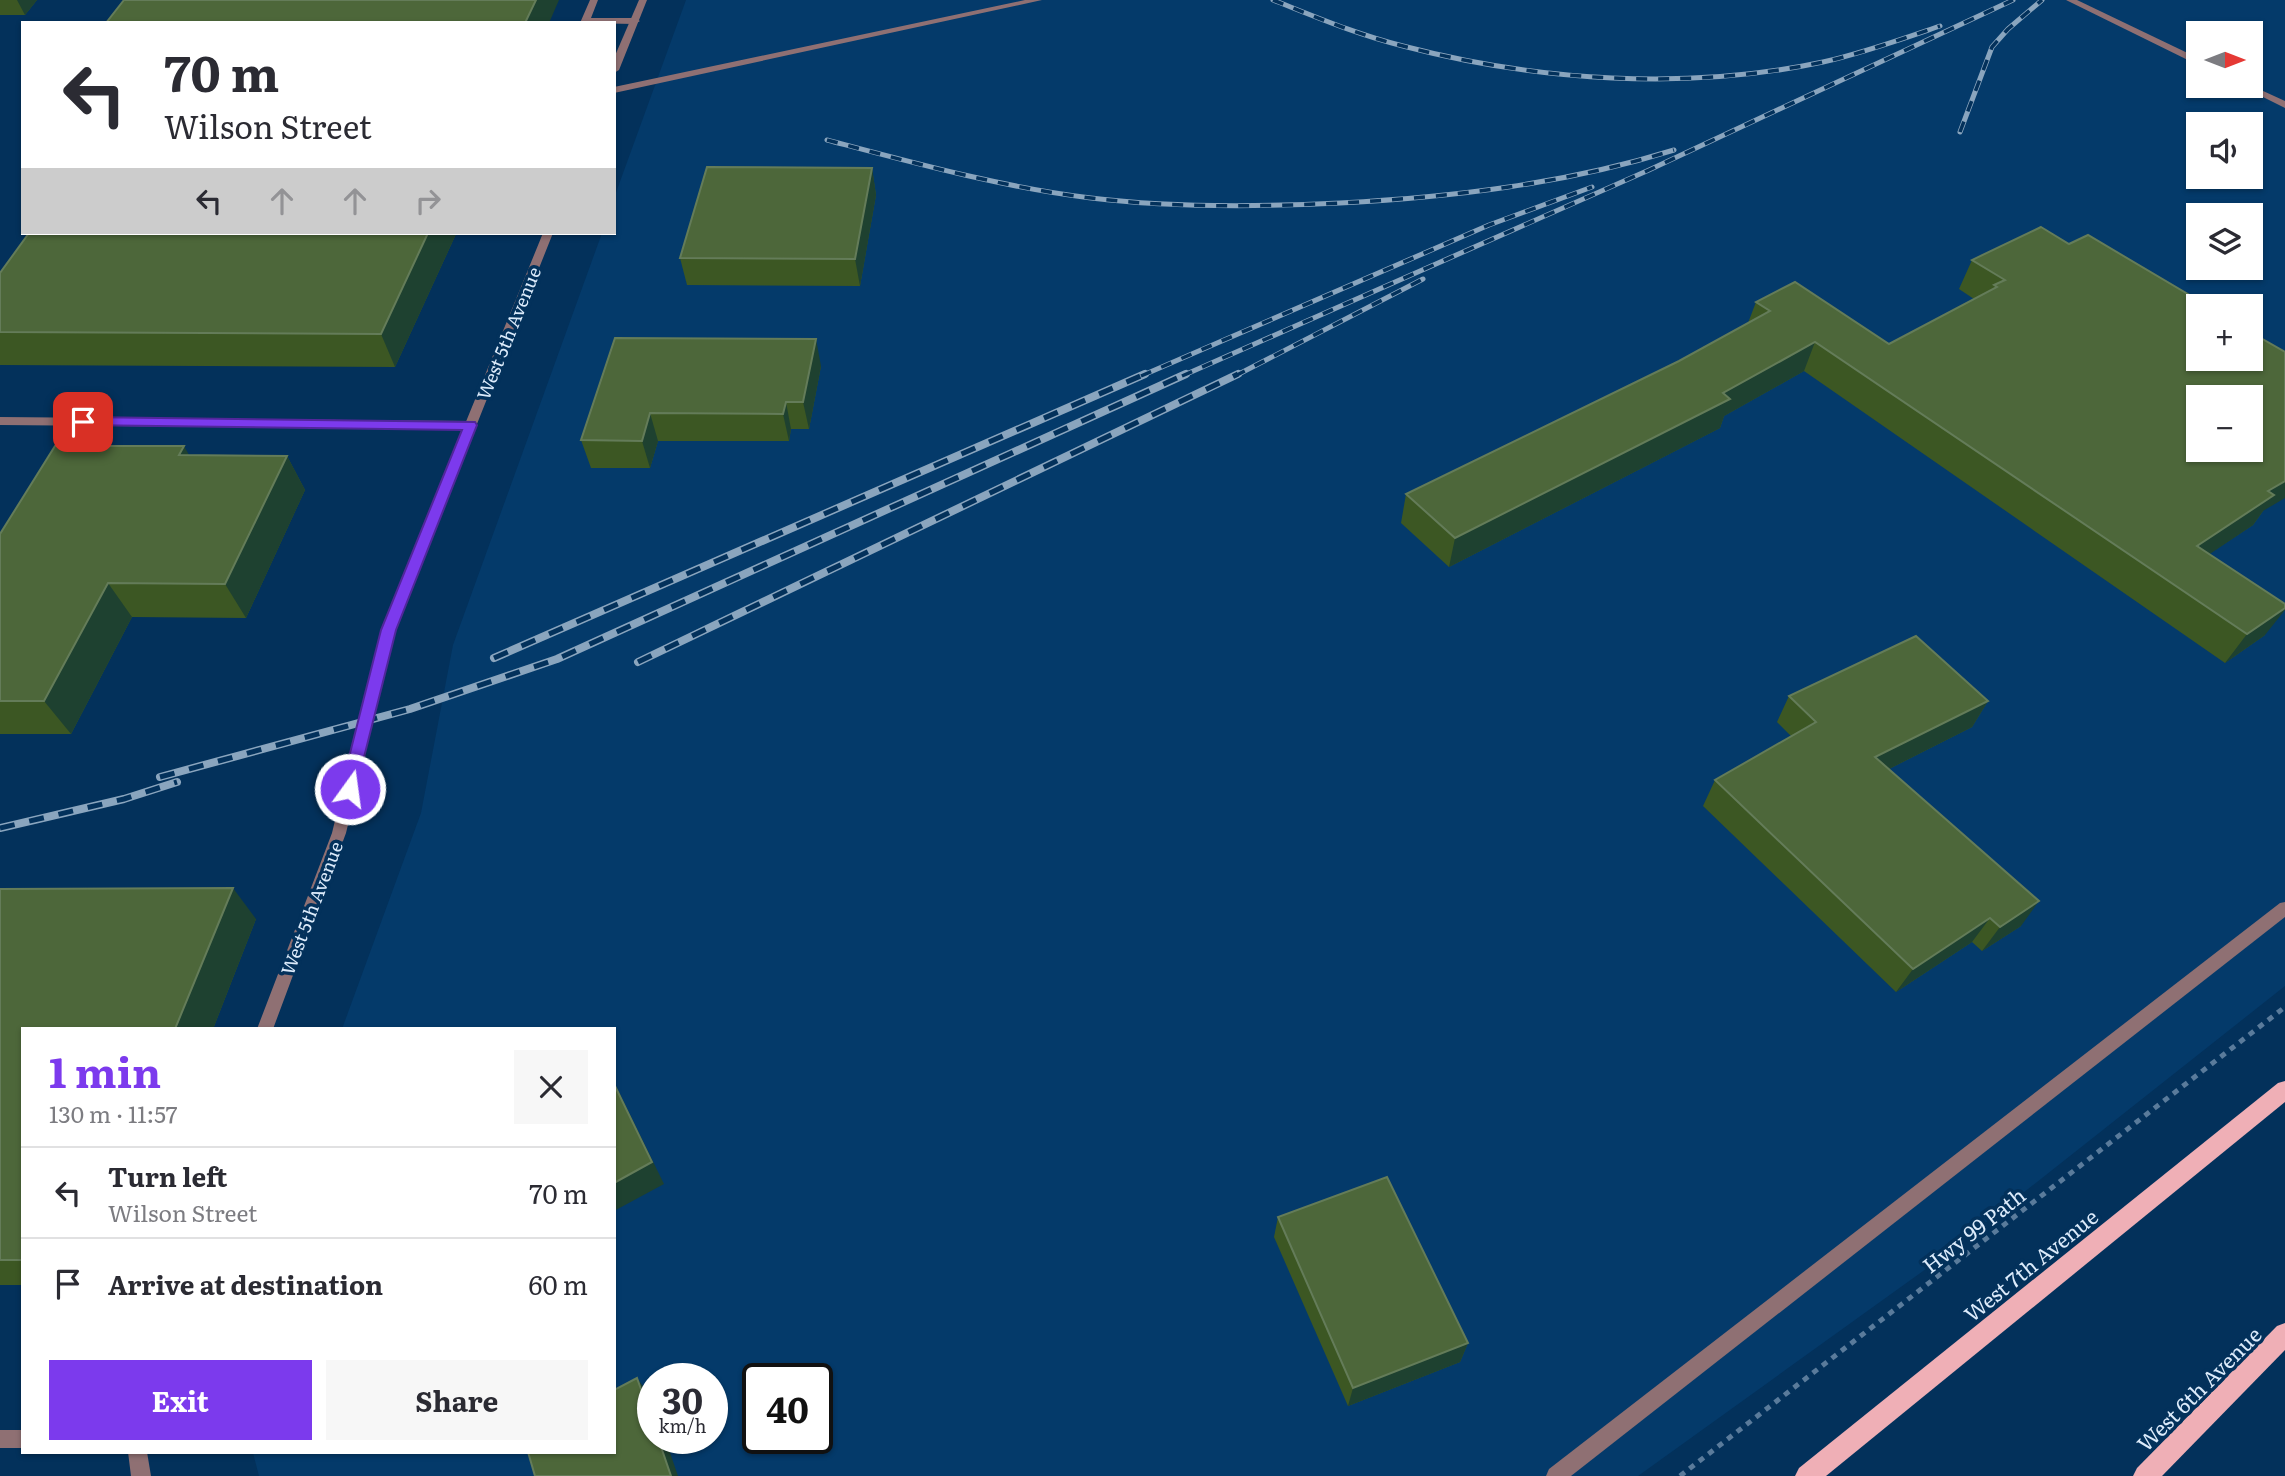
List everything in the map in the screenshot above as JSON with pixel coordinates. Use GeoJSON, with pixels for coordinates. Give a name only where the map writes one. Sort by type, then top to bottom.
{"type":"FeatureCollection","features":[{"type":"Feature","properties":{"kind":"main road","name":"West 7th Avenue"},"geometry":{"type":"LineString","coordinates":[[1807,1476],[2285,1090]]}},
{"type":"Feature","properties":{"kind":"main road","name":"West 6th Avenue"},"geometry":{"type":"LineString","coordinates":[[2145,1476],[2285,1334]]}},
{"type":"Feature","properties":{"kind":"street"},"geometry":{"type":"LineString","coordinates":[[584,21],[593,0]]}},
{"type":"Feature","properties":{"kind":"street"},"geometry":{"type":"LineString","coordinates":[[616,65],[643,0]]}},
{"type":"Feature","properties":{"kind":"street"},"geometry":{"type":"LineString","coordinates":[[616,90],[1038,0]]}},
{"type":"Feature","properties":{"kind":"street"},"geometry":{"type":"LineString","coordinates":[[2070,0],[2186,56]]}},
{"type":"Feature","properties":{"kind":"street"},"geometry":{"type":"LineString","coordinates":[[616,21],[635,21]]}},
{"type":"Feature","properties":{"kind":"street"},"geometry":{"type":"LineString","coordinates":[[2263,94],[2285,105]]}},
{"type":"Feature","properties":{"kind":"street","name":"West 5th Avenue"},"geometry":{"type":"LineString","coordinates":[[266,1027],[339,833],[388,630],[547,235]]}},
{"type":"Feature","properties":{"kind":"street"},"geometry":{"type":"LineString","coordinates":[[0,421],[470,425]]}},
{"type":"Feature","properties":{"kind":"street"},"geometry":{"type":"LineString","coordinates":[[1556,1476],[2285,908]]}},
{"type":"Feature","properties":{"kind":"street"},"geometry":{"type":"LineString","coordinates":[[0,1439],[21,1439]]}},
{"type":"Feature","properties":{"kind":"street"},"geometry":{"type":"LineString","coordinates":[[137,1454],[141,1476]]}},
{"type":"Feature","properties":{"kind":"path","name":"Hwy 99 Path"},"geometry":{"type":"LineString","coordinates":[[1680,1476],[2285,1007]]}},
{"type":"Feature","properties":{"kind":"shaded area"},"geometry":{"type":"Polygon","coordinates":[[[686,0],[2285,0],[2285,986],[1937,1261],[1638,1476],[259,1476],[253,1454],[616,1454],[616,1027],[343,1027],[421,813],[453,645],[601,235],[616,235],[616,192],[686,0]]]}},
{"type":"Feature","properties":{"kind":"building"},"geometry":{"type":"Polygon","coordinates":[[[124,0],[536,0],[526,21],[108,21],[124,0]]]}},
{"type":"Feature","properties":{"kind":"building"},"geometry":{"type":"Polygon","coordinates":[[[707,167],[872,168],[855,259],[680,258],[707,167]]]}},
{"type":"Feature","properties":{"kind":"building"},"geometry":{"type":"Polygon","coordinates":[[[2041,227],[2069,244],[2088,235],[2188,294],[2186,371],[2263,371],[2263,339],[2285,352],[2285,481],[2268,491],[2274,495],[2197,546],[2285,604],[2285,608],[2247,634],[1815,342],[1723,393],[1730,399],[1455,538],[1406,494],[1679,361],[1770,311],[1756,302],[1795,282],[1889,344],[1997,287],[1994,285],[2005,280],[1972,260],[2041,227]]]}},
{"type":"Feature","properties":{"kind":"building"},"geometry":{"type":"Polygon","coordinates":[[[28,235],[427,235],[381,334],[0,332],[0,273],[28,235]]]}},
{"type":"Feature","properties":{"kind":"building"},"geometry":{"type":"Polygon","coordinates":[[[615,338],[816,339],[803,402],[786,402],[783,414],[650,413],[642,441],[581,440],[615,338]]]}},
{"type":"Feature","properties":{"kind":"building"},"geometry":{"type":"Polygon","coordinates":[[[55,446],[184,446],[179,455],[287,456],[225,584],[108,583],[44,701],[0,701],[0,534],[55,446]]]}},
{"type":"Feature","properties":{"kind":"building"},"geometry":{"type":"Polygon","coordinates":[[[1916,636],[1988,701],[1875,757],[2039,901],[2000,927],[1990,918],[1913,969],[1715,780],[1816,722],[1789,696],[1916,636]]]}},
{"type":"Feature","properties":{"kind":"building"},"geometry":{"type":"Polygon","coordinates":[[[233,888],[176,1027],[21,1027],[21,1260],[0,1260],[0,889],[233,888]]]}},
{"type":"Feature","properties":{"kind":"building"},"geometry":{"type":"Polygon","coordinates":[[[616,1088],[652,1162],[616,1182],[616,1088]]]}},
{"type":"Feature","properties":{"kind":"building"},"geometry":{"type":"Polygon","coordinates":[[[1387,1177],[1468,1343],[1353,1388],[1278,1217],[1387,1177]]]}},
{"type":"Feature","properties":{"kind":"building"},"geometry":{"type":"Polygon","coordinates":[[[637,1378],[637,1454],[663,1454],[671,1476],[535,1476],[529,1454],[616,1454],[616,1389],[637,1378]]]}},
{"type":"Feature","properties":{"kind":"railway"},"geometry":{"type":"LineString","coordinates":[[1273,0],[1370,37],[1454,58],[1559,74],[1612,78],[1719,77],[1771,71],[1823,62],[1940,26]]}},
{"type":"Feature","properties":{"kind":"railway"},"geometry":{"type":"LineString","coordinates":[[1182,376],[1649,170],[2013,0]]}},
{"type":"Feature","properties":{"kind":"railway"},"geometry":{"type":"LineString","coordinates":[[1960,132],[1992,47],[2008,29],[2042,0]]}},
{"type":"Feature","properties":{"kind":"railway"},"geometry":{"type":"LineString","coordinates":[[827,140],[1024,188],[1153,204],[1215,206],[1340,203],[1467,193],[1592,172],[1674,150]]}},
{"type":"Feature","properties":{"kind":"railway"},"geometry":{"type":"LineString","coordinates":[[1141,376],[1489,225],[1592,187]]}},
{"type":"Feature","properties":{"kind":"railway"},"geometry":{"type":"LineString","coordinates":[[1235,376],[1423,279]]}},
{"type":"Feature","properties":{"kind":"railway"},"geometry":{"type":"LineString","coordinates":[[494,658],[1145,374]]}},
{"type":"Feature","properties":{"kind":"railway"},"geometry":{"type":"LineString","coordinates":[[160,777],[410,709],[557,659],[1186,374]]}},
{"type":"Feature","properties":{"kind":"railway"},"geometry":{"type":"LineString","coordinates":[[638,662],[1238,374]]}},
{"type":"Feature","properties":{"kind":"railway"},"geometry":{"type":"LineString","coordinates":[[0,828],[124,799],[177,782]]}},
{"type":"Feature","properties":{"kind":"route"},"geometry":{"type":"LineString","coordinates":[[83,422],[470,425],[388,630],[350,789]]}}]}
